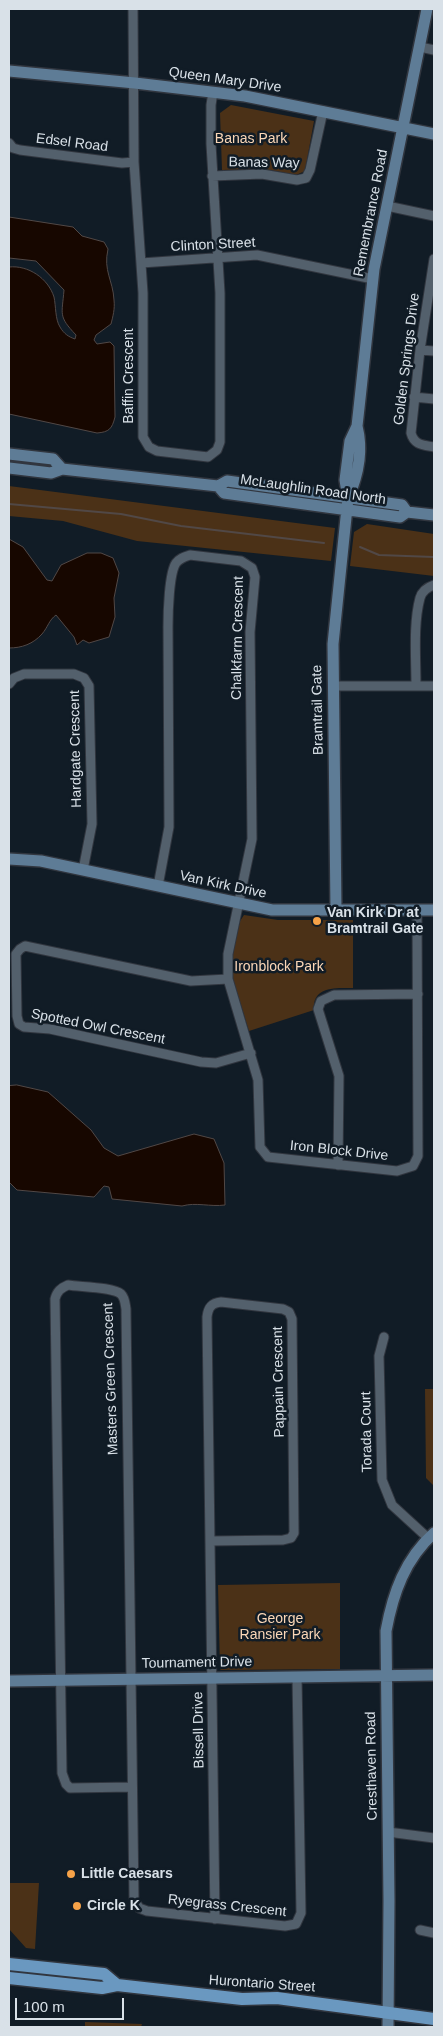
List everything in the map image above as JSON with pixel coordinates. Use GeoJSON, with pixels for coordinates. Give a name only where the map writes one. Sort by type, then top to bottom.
{"type":"FeatureCollection","features":[{"type":"Feature","properties":{"kind":"main road","name":"Hurontario Street"},"geometry":{"type":"LineString","coordinates":[[9,1964],[104,1974],[117,1985]]}},
{"type":"Feature","properties":{"kind":"main road","name":"Hurontario Street"},"geometry":{"type":"LineString","coordinates":[[9,1978],[102,1988],[117,1985],[242,1999],[277,1998],[434,2019]]}},
{"type":"Feature","properties":{"kind":"street","name":"Baffin Crescent"},"geometry":{"type":"LineString","coordinates":[[134,9],[134,162],[143,292],[144,441],[149,447],[157,451],[208,457],[217,450],[220,442],[220,293],[212,176],[211,105],[213,92]]}},
{"type":"Feature","properties":{"kind":"street","name":"Remembrance Road"},"geometry":{"type":"LineString","coordinates":[[347,504],[355,481],[360,441],[357,426],[373,279],[427,9]]}},
{"type":"Feature","properties":{"kind":"street"},"geometry":{"type":"LineString","coordinates":[[420,47],[434,50]]}},
{"type":"Feature","properties":{"kind":"street","name":"Queen Mary Drive"},"geometry":{"type":"LineString","coordinates":[[9,71],[134,82],[246,96],[434,134]]}},
{"type":"Feature","properties":{"kind":"street","name":"Banas Way"},"geometry":{"type":"LineString","coordinates":[[212,176],[262,174],[297,180],[306,178],[310,170],[322,111]]}},
{"type":"Feature","properties":{"kind":"street","name":"Edsel Road"},"geometry":{"type":"LineString","coordinates":[[9,143],[13,148],[20,150],[122,163],[134,162]]}},
{"type":"Feature","properties":{"kind":"street"},"geometry":{"type":"LineString","coordinates":[[387,206],[434,216]]}},
{"type":"Feature","properties":{"kind":"street","name":"Clinton Street"},"geometry":{"type":"LineString","coordinates":[[141,263],[257,255],[373,279]]}},
{"type":"Feature","properties":{"kind":"street","name":"Golden Springs Drive"},"geometry":{"type":"LineString","coordinates":[[434,260],[431,305],[420,350],[411,433],[412,438],[420,445],[434,447]]}},
{"type":"Feature","properties":{"kind":"street"},"geometry":{"type":"LineString","coordinates":[[420,350],[434,351]]}},
{"type":"Feature","properties":{"kind":"street"},"geometry":{"type":"LineString","coordinates":[[414,397],[434,399]]}},
{"type":"Feature","properties":{"kind":"street","name":"McLaughlin Road North"},"geometry":{"type":"LineString","coordinates":[[9,454],[54,459],[62,469]]}},
{"type":"Feature","properties":{"kind":"street","name":"McLaughlin Road North"},"geometry":{"type":"LineString","coordinates":[[9,468],[51,473],[62,469],[218,486],[224,493],[347,504],[400,517],[407,512],[434,515]]}},
{"type":"Feature","properties":{"kind":"street","name":"Bramtrail Gate"},"geometry":{"type":"LineString","coordinates":[[336,911],[334,628],[347,504]]}},
{"type":"Feature","properties":{"kind":"street","name":"Chalkfarm Crescent"},"geometry":{"type":"LineString","coordinates":[[158,886],[169,827],[168,627],[173,569],[182,558],[190,555],[241,561],[252,568],[255,576],[250,632],[252,839],[239,904]]}},
{"type":"Feature","properties":{"kind":"street"},"geometry":{"type":"LineString","coordinates":[[416,686],[416,637],[420,597],[425,590],[434,586]]}},
{"type":"Feature","properties":{"kind":"street","name":"Hardgate Crescent"},"geometry":{"type":"LineString","coordinates":[[9,684],[14,678],[24,674],[74,674],[84,678],[89,686],[92,824],[83,870]]}},
{"type":"Feature","properties":{"kind":"street"},"geometry":{"type":"LineString","coordinates":[[333,686],[434,686]]}},
{"type":"Feature","properties":{"kind":"street","name":"Van Kirk Drive"},"geometry":{"type":"LineString","coordinates":[[9,859],[40,861],[272,910],[434,910]]}},
{"type":"Feature","properties":{"kind":"street","name":"Iron Block Drive"},"geometry":{"type":"LineString","coordinates":[[239,904],[228,954],[228,979],[251,1053],[260,1092],[259,1140],[261,1151],[272,1158],[397,1171],[414,1166],[418,1156],[417,911]]}},
{"type":"Feature","properties":{"kind":"street","name":"Spotted Owl Crescent"},"geometry":{"type":"LineString","coordinates":[[228,979],[191,981],[28,946],[20,949],[16,954],[16,1016],[19,1024],[24,1027],[50,1030],[201,1062],[216,1063],[251,1053]]}},
{"type":"Feature","properties":{"kind":"street"},"geometry":{"type":"LineString","coordinates":[[338,1165],[339,1076],[318,1009],[321,1002],[334,995],[418,994]]}},
{"type":"Feature","properties":{"kind":"street","name":"Masters Green Crescent"},"geometry":{"type":"LineString","coordinates":[[61,1680],[55,1299],[58,1291],[68,1285],[116,1291],[123,1297],[125,1302],[130,1679]]}},
{"type":"Feature","properties":{"kind":"street","name":"Pappain Crescent"},"geometry":{"type":"LineString","coordinates":[[215,1302],[283,1309],[289,1312],[292,1319],[294,1533],[287,1540],[210,1541],[208,1312],[210,1306],[215,1302]]}},
{"type":"Feature","properties":{"kind":"street","name":"Torada Court"},"geometry":{"type":"LineString","coordinates":[[384,1337],[380,1356],[382,1480],[392,1505],[431,1536]]}},
{"type":"Feature","properties":{"kind":"street","name":"Cresthaven Road"},"geometry":{"type":"LineString","coordinates":[[388,2027],[386,1631],[391,1605],[406,1568],[431,1536]]}},
{"type":"Feature","properties":{"kind":"street","name":"Bissell Drive"},"geometry":{"type":"LineString","coordinates":[[210,1541],[216,1919]]}},
{"type":"Feature","properties":{"kind":"street","name":"Tournament Drive"},"geometry":{"type":"LineString","coordinates":[[9,1681],[434,1675]]}},
{"type":"Feature","properties":{"kind":"street","name":"Ryegrass Crescent"},"geometry":{"type":"LineString","coordinates":[[130,1679],[134,1899],[138,1908],[147,1911],[291,1926],[296,1924],[301,1914],[298,1677]]}},
{"type":"Feature","properties":{"kind":"street"},"geometry":{"type":"LineString","coordinates":[[61,1680],[62,1773],[66,1784],[70,1788],[132,1787]]}},
{"type":"Feature","properties":{"kind":"street"},"geometry":{"type":"LineString","coordinates":[[388,1832],[434,1838]]}},
{"type":"Feature","properties":{"kind":"street"},"geometry":{"type":"LineString","coordinates":[[420,1930],[434,1933]]}},
{"type":"Feature","properties":{"kind":"green space","name":"Banas Park"},"geometry":{"type":"Polygon","coordinates":[[[231,105],[314,121],[305,171],[296,175],[264,169],[222,170],[220,113],[231,105]]]}},
{"type":"Feature","properties":{"kind":"green space"},"geometry":{"type":"Polygon","coordinates":[[[9,486],[335,528],[331,561],[137,541],[63,521],[9,516],[9,486]]]}},
{"type":"Feature","properties":{"kind":"green space"},"geometry":{"type":"Polygon","coordinates":[[[367,524],[434,534],[434,576],[350,566],[354,532],[367,524]]]}},
{"type":"Feature","properties":{"kind":"green space","name":"Ironblock Park"},"geometry":{"type":"Polygon","coordinates":[[[244,915],[278,920],[353,920],[353,988],[339,988],[321,992],[314,1002],[314,1010],[249,1031],[232,977],[233,952],[240,921],[244,915]]]}},
{"type":"Feature","properties":{"kind":"green space"},"geometry":{"type":"Polygon","coordinates":[[[425,1389],[434,1389],[434,1486],[426,1478],[425,1389]]]}},
{"type":"Feature","properties":{"kind":"green space","name":"George Ransier Park"},"geometry":{"type":"Polygon","coordinates":[[[340,1583],[340,1669],[220,1669],[218,1585],[340,1583]]]}},
{"type":"Feature","properties":{"kind":"green space"},"geometry":{"type":"Polygon","coordinates":[[[9,1883],[39,1883],[35,1949],[26,1948],[9,1929],[9,1883]]]}},
{"type":"Feature","properties":{"kind":"green space"},"geometry":{"type":"Polygon","coordinates":[[[85,2022],[142,2024],[141,2027],[85,2027],[85,2022]]]}},
{"type":"Feature","properties":{"kind":"shaded area"},"geometry":{"type":"Polygon","coordinates":[[[9,217],[73,227],[82,236],[104,242],[108,249],[107,270],[113,293],[114,312],[111,324],[96,335],[94,340],[97,344],[110,342],[114,346],[115,417],[113,424],[107,431],[97,433],[9,414],[9,267],[23,268],[30,271],[47,284],[54,297],[58,324],[71,337],[75,339],[76,335],[62,315],[64,290],[36,261],[9,258],[9,217]]]}},
{"type":"Feature","properties":{"kind":"shaded area"},"geometry":{"type":"Polygon","coordinates":[[[9,539],[23,547],[47,580],[52,581],[61,565],[87,553],[101,553],[113,558],[119,573],[114,598],[115,617],[109,637],[89,643],[83,640],[77,645],[74,637],[56,615],[42,634],[31,643],[9,648],[9,539]]]}},
{"type":"Feature","properties":{"kind":"shaded area"},"geometry":{"type":"Polygon","coordinates":[[[17,1085],[48,1092],[91,1130],[104,1148],[118,1156],[194,1134],[214,1139],[224,1163],[225,1205],[193,1204],[182,1206],[112,1199],[109,1187],[104,1186],[94,1197],[17,1190],[9,1182],[9,1086],[17,1085]]]}},
{"type":"Feature","properties":{"kind":"waterway"},"geometry":{"type":"LineString","coordinates":[[9,504],[121,514],[181,526],[324,543]]}},
{"type":"Feature","properties":{"kind":"waterway"},"geometry":{"type":"LineString","coordinates":[[360,547],[379,555],[434,557]]}},
{"type":"Feature","properties":{"kind":"place","name":"Van Kirk Dr at Bramtrail Gate"},"geometry":{"type":"Point","coordinates":[317,921]}},
{"type":"Feature","properties":{"kind":"place","name":"Little Caesars"},"geometry":{"type":"Point","coordinates":[71,1874]}},
{"type":"Feature","properties":{"kind":"place","name":"Circle K"},"geometry":{"type":"Point","coordinates":[77,1906]}}]}
